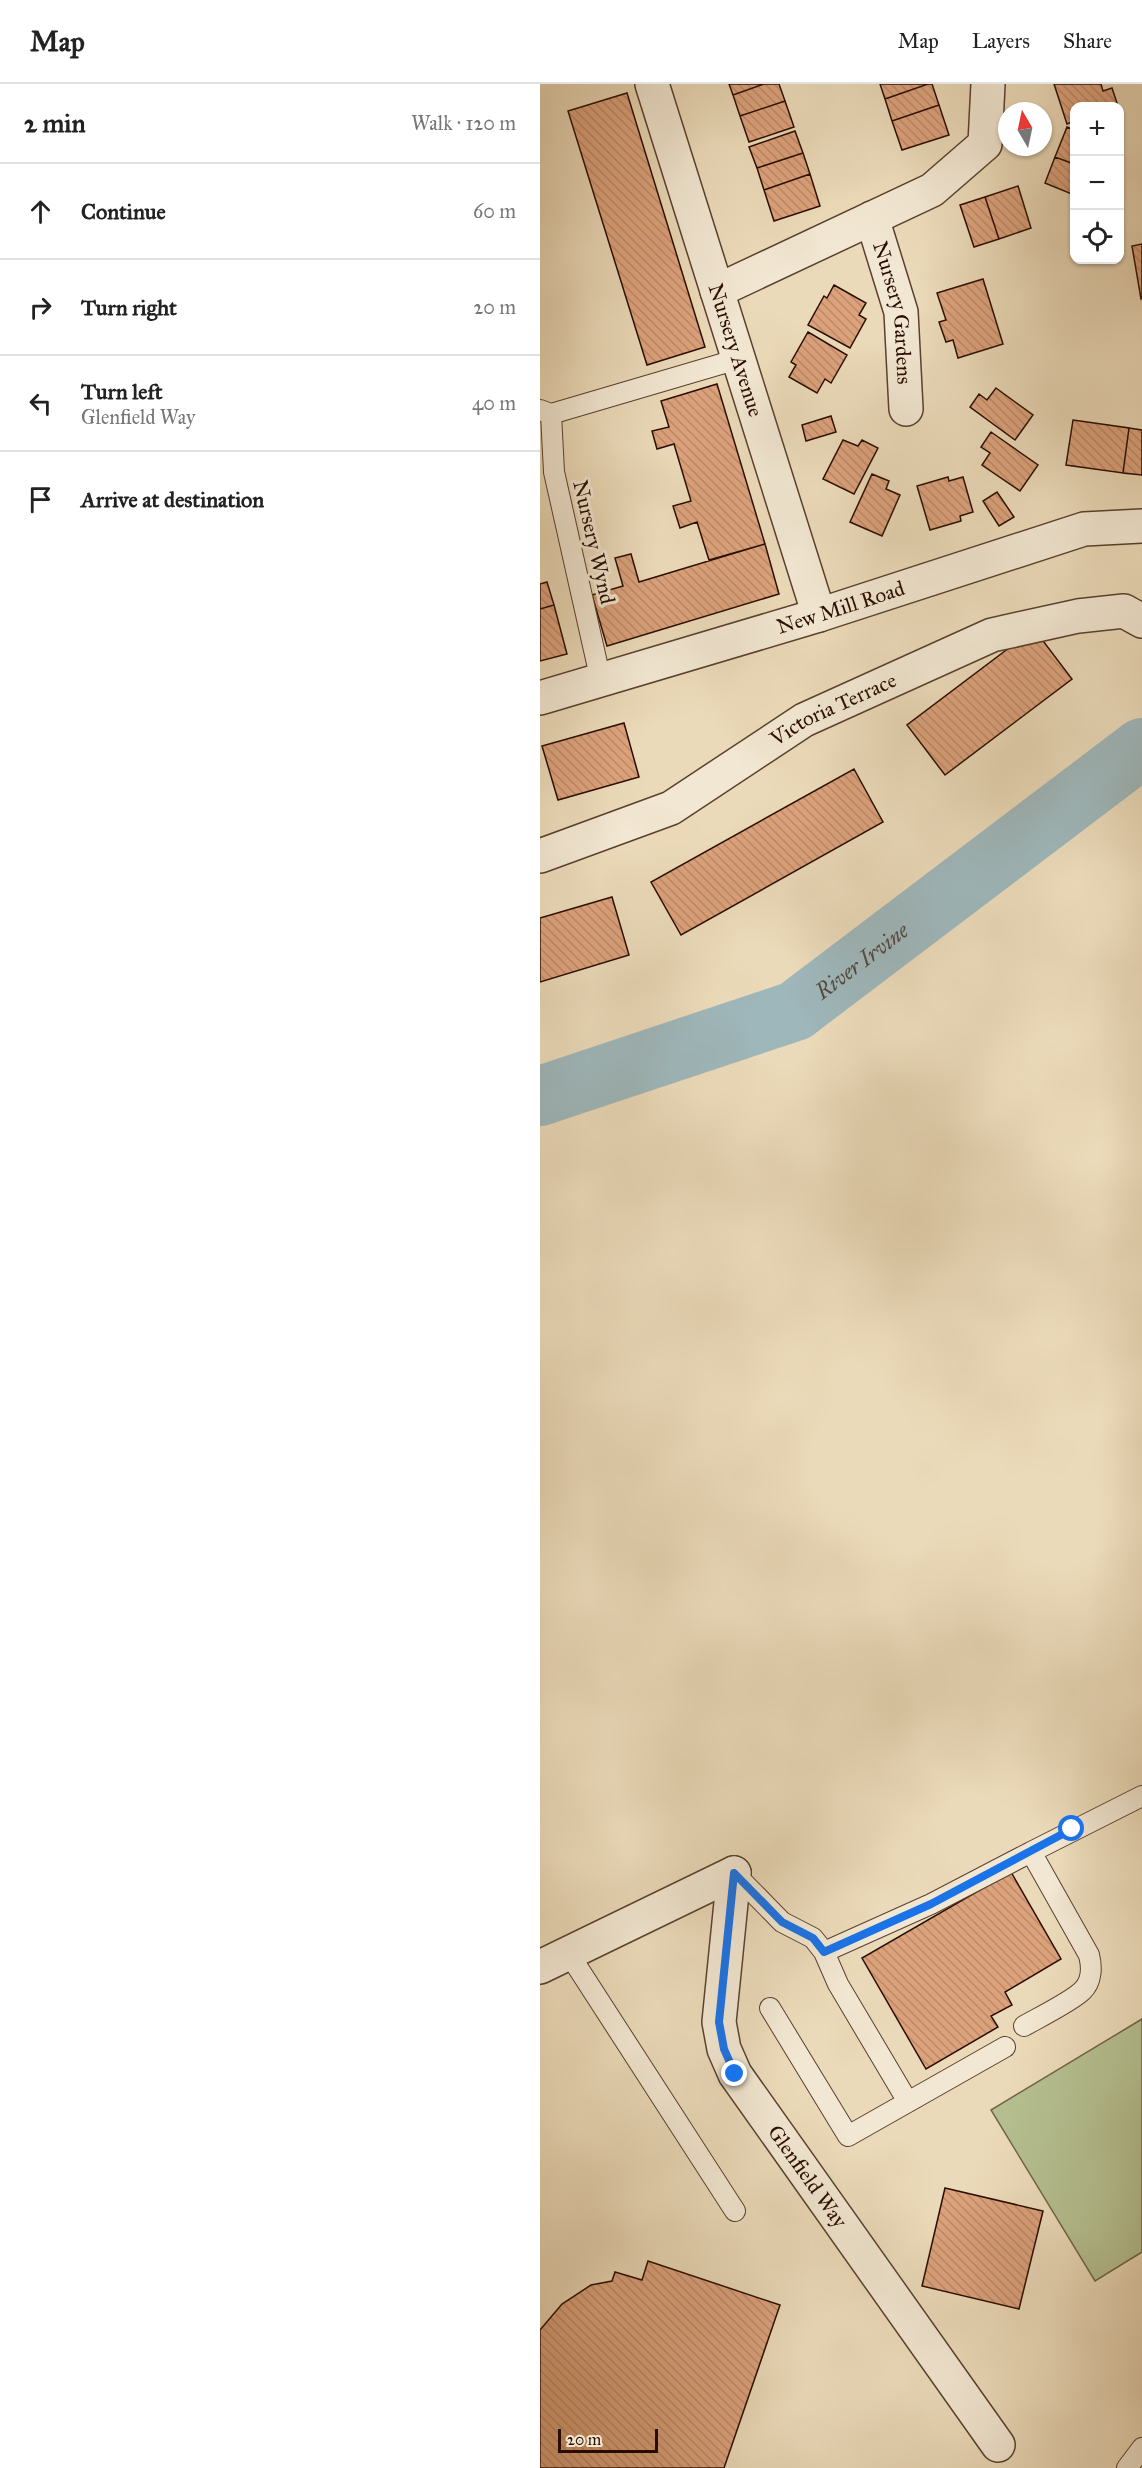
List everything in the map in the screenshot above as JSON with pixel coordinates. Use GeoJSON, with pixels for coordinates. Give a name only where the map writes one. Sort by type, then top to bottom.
{"type":"FeatureCollection","features":[{"type":"Feature","properties":{"kind":"street","name":"Nursery Avenue"},"geometry":{"type":"LineString","coordinates":[[652,84],[819,615]]}},
{"type":"Feature","properties":{"kind":"street","name":"Nursery Gardens"},"geometry":{"type":"LineString","coordinates":[[717,291],[932,190],[985,144],[988,84]]}},
{"type":"Feature","properties":{"kind":"street","name":"Nursery Gardens"},"geometry":{"type":"LineString","coordinates":[[872,218],[901,312],[906,409]]}},
{"type":"Feature","properties":{"kind":"street","name":"New Mill Road"},"geometry":{"type":"LineString","coordinates":[[540,698],[819,615],[1084,529],[1142,526]]}},
{"type":"Feature","properties":{"kind":"street","name":"Victoria Terrace"},"geometry":{"type":"LineString","coordinates":[[540,856],[671,808],[804,720],[992,635],[1078,616],[1124,611],[1142,621]]}},
{"type":"Feature","properties":{"kind":"street"},"geometry":{"type":"LineString","coordinates":[[554,1960],[734,1873]]}},
{"type":"Feature","properties":{"kind":"street","name":"Glenfield Way"},"geometry":{"type":"LineString","coordinates":[[734,1873],[719,2022],[724,2049],[735,2074],[998,2445]]}},
{"type":"Feature","properties":{"kind":"lane","name":"Nursery Wynd"},"geometry":{"type":"LineString","coordinates":[[601,681],[554,472],[545,412],[738,359]]}},
{"type":"Feature","properties":{"kind":"lane"},"geometry":{"type":"LineString","coordinates":[[824,1952],[931,1904],[1142,1796]]}},
{"type":"Feature","properties":{"kind":"lane"},"geometry":{"type":"LineString","coordinates":[[1024,2026],[1083,1991],[1092,1965],[1089,1955],[1031,1852]]}},
{"type":"Feature","properties":{"kind":"lane"},"geometry":{"type":"LineString","coordinates":[[734,1873],[782,1922],[813,1938],[824,1952],[838,1984],[908,2102]]}},
{"type":"Feature","properties":{"kind":"lane"},"geometry":{"type":"LineString","coordinates":[[554,1960],[735,2211]]}},
{"type":"Feature","properties":{"kind":"lane"},"geometry":{"type":"LineString","coordinates":[[770,2008],[848,2136],[1005,2047]]}},
{"type":"Feature","properties":{"kind":"lane"},"geometry":{"type":"LineString","coordinates":[[1127,2468],[1142,2448]]}},
{"type":"Feature","properties":{"kind":"green space"},"geometry":{"type":"Polygon","coordinates":[[[1142,2019],[1142,2252],[1095,2281],[991,2110],[1142,2019]]]}},
{"type":"Feature","properties":{"kind":"building"},"geometry":{"type":"Polygon","coordinates":[[[729,84],[764,84],[733,95],[729,84]]]}},
{"type":"Feature","properties":{"kind":"building"},"geometry":{"type":"Polygon","coordinates":[[[764,84],[779,84],[785,101],[740,116],[733,95],[764,84]]]}},
{"type":"Feature","properties":{"kind":"building"},"geometry":{"type":"Polygon","coordinates":[[[880,84],[928,84],[885,99],[880,84]]]}},
{"type":"Feature","properties":{"kind":"building"},"geometry":{"type":"Polygon","coordinates":[[[932,84],[939,105],[892,121],[885,99],[932,84]]]}},
{"type":"Feature","properties":{"kind":"building"},"geometry":{"type":"Polygon","coordinates":[[[1054,84],[1101,84],[1103,91],[1112,88],[1117,102],[1070,102],[1070,123],[1067,124],[1054,84]]]}},
{"type":"Feature","properties":{"kind":"building"},"geometry":{"type":"Polygon","coordinates":[[[627,93],[705,347],[647,365],[568,111],[627,93]]]}},
{"type":"Feature","properties":{"kind":"building"},"geometry":{"type":"Polygon","coordinates":[[[785,101],[794,127],[749,142],[740,116],[785,101]]]}},
{"type":"Feature","properties":{"kind":"building"},"geometry":{"type":"Polygon","coordinates":[[[939,105],[949,135],[902,150],[892,121],[939,105]]]}},
{"type":"Feature","properties":{"kind":"building"},"geometry":{"type":"Polygon","coordinates":[[[1067,127],[1070,128],[1070,163],[1055,157],[1067,127]]]}},
{"type":"Feature","properties":{"kind":"building"},"geometry":{"type":"Polygon","coordinates":[[[795,131],[803,153],[757,168],[749,147],[795,131]]]}},
{"type":"Feature","properties":{"kind":"building"},"geometry":{"type":"Polygon","coordinates":[[[803,153],[810,174],[764,190],[757,168],[803,153]]]}},
{"type":"Feature","properties":{"kind":"building"},"geometry":{"type":"Polygon","coordinates":[[[1055,157],[1070,163],[1070,193],[1045,183],[1055,157]]]}},
{"type":"Feature","properties":{"kind":"building"},"geometry":{"type":"Polygon","coordinates":[[[810,174],[820,206],[774,221],[764,190],[810,174]]]}},
{"type":"Feature","properties":{"kind":"building"},"geometry":{"type":"Polygon","coordinates":[[[1018,186],[1031,228],[999,239],[985,197],[1018,186]]]}},
{"type":"Feature","properties":{"kind":"building"},"geometry":{"type":"Polygon","coordinates":[[[985,197],[999,239],[974,247],[960,205],[985,197]]]}},
{"type":"Feature","properties":{"kind":"building"},"geometry":{"type":"Polygon","coordinates":[[[1142,244],[1142,298],[1141,299],[1132,246],[1142,244]]]}},
{"type":"Feature","properties":{"kind":"building"},"geometry":{"type":"Polygon","coordinates":[[[983,279],[1003,344],[958,358],[953,340],[946,342],[939,322],[946,320],[937,293],[983,279]]]}},
{"type":"Feature","properties":{"kind":"building"},"geometry":{"type":"Polygon","coordinates":[[[834,285],[866,303],[859,315],[866,319],[850,348],[808,325],[824,296],[827,298],[834,285]]]}},
{"type":"Feature","properties":{"kind":"building"},"geometry":{"type":"Polygon","coordinates":[[[808,332],[847,355],[831,383],[825,379],[817,393],[789,377],[796,365],[791,362],[808,332]]]}},
{"type":"Feature","properties":{"kind":"building"},"geometry":{"type":"Polygon","coordinates":[[[717,384],[765,544],[709,560],[697,522],[680,528],[673,506],[691,501],[674,444],[657,449],[652,431],[669,427],[661,401],[717,384]]]}},
{"type":"Feature","properties":{"kind":"building"},"geometry":{"type":"Polygon","coordinates":[[[996,388],[1033,415],[1015,440],[970,407],[979,394],[987,400],[996,388]]]}},
{"type":"Feature","properties":{"kind":"building"},"geometry":{"type":"Polygon","coordinates":[[[831,416],[836,432],[806,441],[802,425],[831,416]]]}},
{"type":"Feature","properties":{"kind":"building"},"geometry":{"type":"Polygon","coordinates":[[[1073,420],[1129,428],[1123,473],[1066,465],[1073,420]]]}},
{"type":"Feature","properties":{"kind":"building"},"geometry":{"type":"Polygon","coordinates":[[[1129,428],[1142,430],[1142,475],[1123,473],[1129,428]]]}},
{"type":"Feature","properties":{"kind":"building"},"geometry":{"type":"Polygon","coordinates":[[[991,432],[1038,465],[1020,491],[982,465],[990,453],[981,447],[991,432]]]}},
{"type":"Feature","properties":{"kind":"building"},"geometry":{"type":"Polygon","coordinates":[[[843,440],[858,446],[862,440],[878,448],[854,494],[823,479],[843,440]]]}},
{"type":"Feature","properties":{"kind":"building"},"geometry":{"type":"Polygon","coordinates":[[[872,474],[889,481],[886,489],[900,495],[882,536],[850,522],[872,474]]]}},
{"type":"Feature","properties":{"kind":"building"},"geometry":{"type":"Polygon","coordinates":[[[948,477],[949,481],[963,477],[973,512],[960,516],[961,521],[930,530],[917,486],[948,477]]]}},
{"type":"Feature","properties":{"kind":"building"},"geometry":{"type":"Polygon","coordinates":[[[997,492],[1014,517],[999,526],[983,501],[997,492]]]}},
{"type":"Feature","properties":{"kind":"building"},"geometry":{"type":"Polygon","coordinates":[[[765,544],[779,594],[607,646],[592,595],[623,586],[615,558],[631,554],[639,582],[765,544]]]}},
{"type":"Feature","properties":{"kind":"building"},"geometry":{"type":"Polygon","coordinates":[[[547,582],[554,605],[540,609],[540,584],[547,582]]]}},
{"type":"Feature","properties":{"kind":"building"},"geometry":{"type":"Polygon","coordinates":[[[554,605],[567,654],[540,661],[540,609],[554,605]]]}},
{"type":"Feature","properties":{"kind":"building"},"geometry":{"type":"Polygon","coordinates":[[[1034,629],[1072,679],[945,775],[907,725],[1034,629]]]}},
{"type":"Feature","properties":{"kind":"building"},"geometry":{"type":"Polygon","coordinates":[[[624,723],[639,777],[558,800],[542,746],[624,723]]]}},
{"type":"Feature","properties":{"kind":"building"},"geometry":{"type":"Polygon","coordinates":[[[854,769],[883,822],[681,935],[651,882],[854,769]]]}},
{"type":"Feature","properties":{"kind":"building"},"geometry":{"type":"Polygon","coordinates":[[[612,897],[629,955],[540,982],[540,918],[612,897]]]}},
{"type":"Feature","properties":{"kind":"building"},"geometry":{"type":"Polygon","coordinates":[[[1011,1872],[1061,1959],[1005,1992],[1012,2005],[991,2016],[998,2027],[926,2069],[862,1958],[1011,1872]]]}},
{"type":"Feature","properties":{"kind":"building"},"geometry":{"type":"Polygon","coordinates":[[[945,2188],[1043,2211],[1019,2309],[922,2286],[945,2188]]]}},
{"type":"Feature","properties":{"kind":"building"},"geometry":{"type":"Polygon","coordinates":[[[648,2261],[780,2305],[724,2468],[540,2468],[540,2330],[562,2304],[591,2285],[612,2281],[615,2272],[642,2280],[648,2261]]]}},
{"type":"Feature","properties":{"kind":"waterway","name":"River Irvine"},"geometry":{"type":"LineString","coordinates":[[540,1096],[795,1011],[1142,748]]}},
{"type":"Feature","properties":{"kind":"route"},"geometry":{"type":"LineString","coordinates":[[735,2074],[724,2049],[719,2022],[734,1873],[782,1922],[813,1938],[824,1952],[931,1904],[1072,1829]]}}]}
